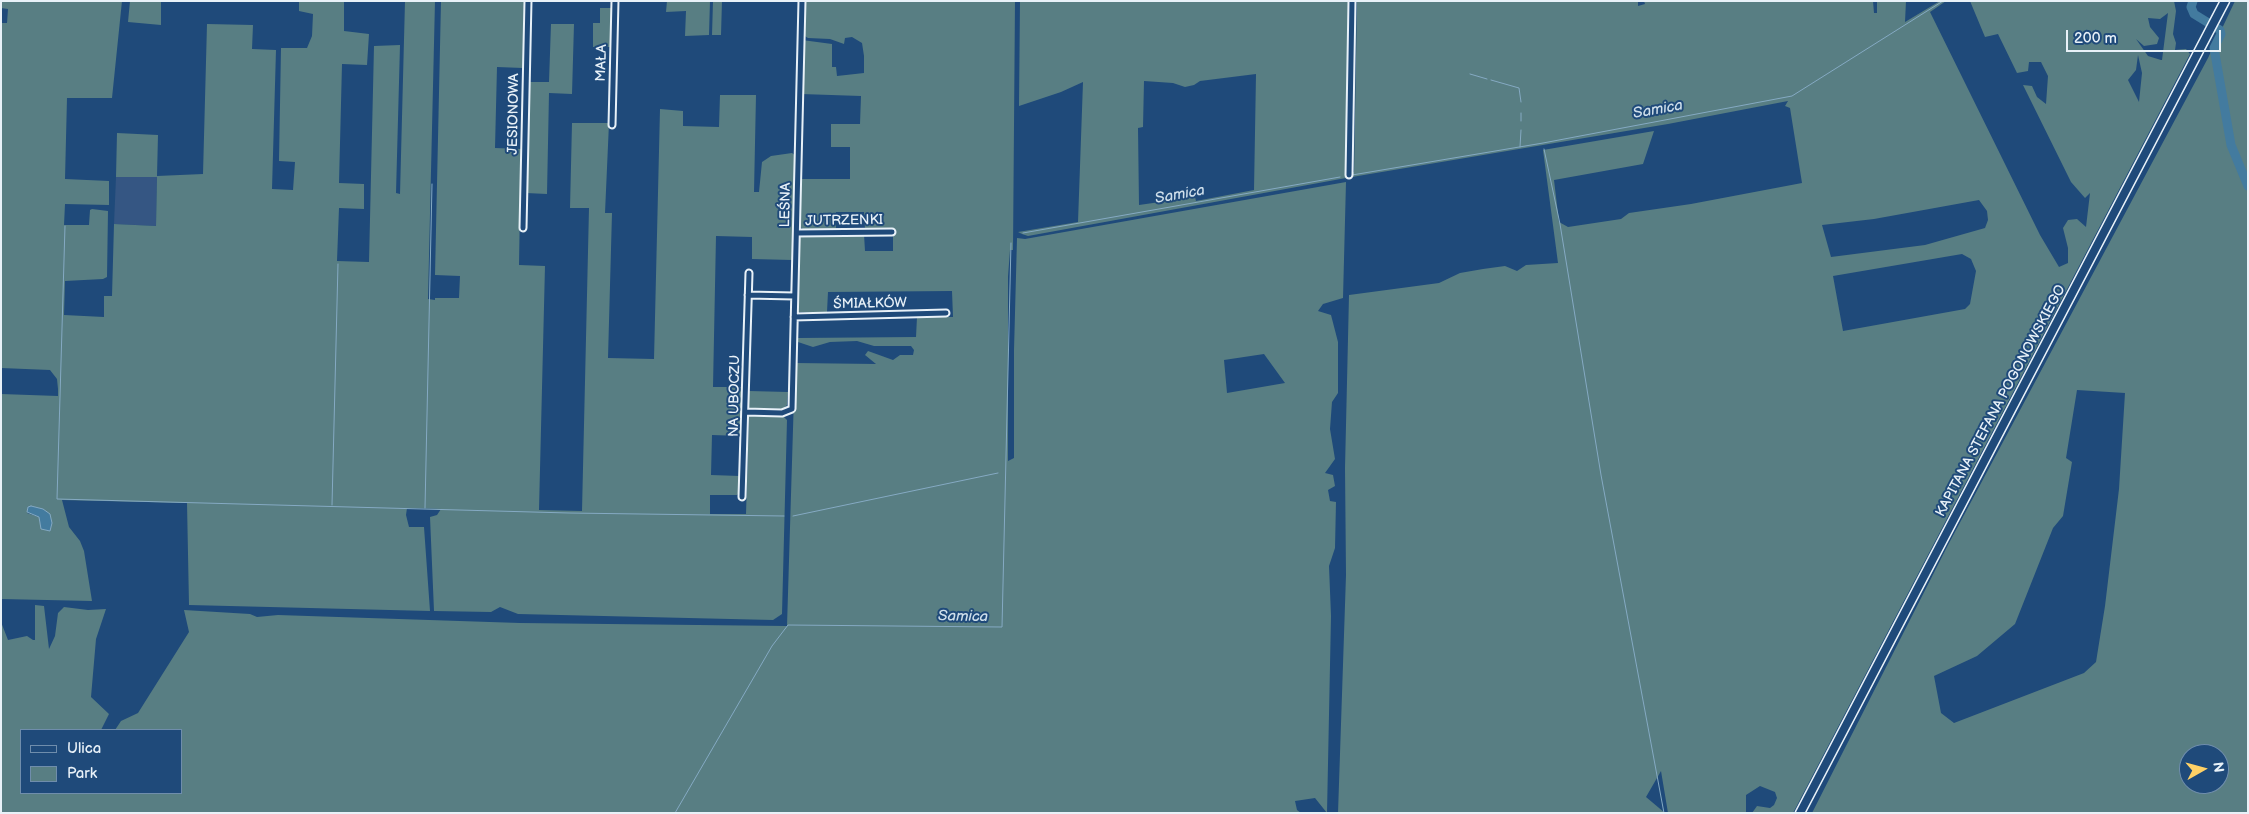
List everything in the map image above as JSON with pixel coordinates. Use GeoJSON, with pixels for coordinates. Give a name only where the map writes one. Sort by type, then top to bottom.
{"type":"FeatureCollection","features":[{"type":"Feature","properties":{"kind":"main road","name":"KAPITANA STEFANA POGONOWSKIEGO"},"geometry":{"type":"LineString","coordinates":[[1800,813],[2224,1]]}},
{"type":"Feature","properties":{"kind":"street","name":"JESIONOWA"},"geometry":{"type":"LineString","coordinates":[[523,228],[528,1]]}},
{"type":"Feature","properties":{"kind":"street","name":"MAŁA"},"geometry":{"type":"LineString","coordinates":[[612,125],[615,1]]}},
{"type":"Feature","properties":{"kind":"street","name":"LEŚNA"},"geometry":{"type":"LineString","coordinates":[[746,412],[782,413],[792,410],[802,1]]}},
{"type":"Feature","properties":{"kind":"street"},"geometry":{"type":"LineString","coordinates":[[1349,175],[1352,1]]}},
{"type":"Feature","properties":{"kind":"street","name":"JUTRZENKI"},"geometry":{"type":"LineString","coordinates":[[797,233],[892,232]]}},
{"type":"Feature","properties":{"kind":"street","name":"NA UBOCZU"},"geometry":{"type":"LineString","coordinates":[[742,497],[749,273]]}},
{"type":"Feature","properties":{"kind":"street"},"geometry":{"type":"LineString","coordinates":[[748,295],[794,296]]}},
{"type":"Feature","properties":{"kind":"street","name":"ŚMIAŁKÓW"},"geometry":{"type":"LineString","coordinates":[[794,316],[946,313]]}},
{"type":"Feature","properties":{"kind":"shaded area"},"geometry":{"type":"Polygon","coordinates":[[[116,177],[157,177],[156,226],[114,224],[116,177]]]}},
{"type":"Feature","properties":{"kind":"shaded area"},"geometry":{"type":"Polygon","coordinates":[[[28,507],[43,509],[50,514],[52,523],[50,531],[41,529],[39,517],[27,512],[28,507]]]}},
{"type":"Feature","properties":{"kind":"green space"},"geometry":{"type":"Polygon","coordinates":[[[1,1],[122,1],[112,98],[67,98],[65,179],[109,181],[109,205],[65,204],[64,225],[89,225],[90,210],[108,211],[107,277],[103,279],[65,281],[64,315],[104,317],[104,296],[112,296],[114,224],[156,226],[157,177],[116,177],[117,133],[158,135],[157,176],[203,174],[207,24],[253,25],[252,49],[276,50],[272,189],[293,190],[295,162],[279,161],[281,48],[307,48],[312,36],[313,14],[299,11],[299,1],[344,1],[344,31],[369,34],[367,65],[342,64],[339,183],[364,184],[364,209],[339,208],[337,261],[369,262],[374,46],[400,45],[396,193],[400,194],[405,1],[435,1],[428,299],[459,298],[460,276],[435,275],[441,1],[524,1],[523,68],[497,67],[495,148],[521,149],[519,265],[545,266],[539,510],[582,511],[589,208],[570,208],[572,123],[609,123],[605,213],[612,213],[608,358],[654,359],[660,109],[683,111],[683,126],[719,127],[720,95],[756,95],[754,192],[759,192],[762,162],[771,156],[792,153],[796,156],[792,260],[752,259],[752,237],[716,236],[713,387],[743,387],[742,436],[712,435],[711,475],[740,476],[740,492],[737,495],[710,495],[710,514],[746,514],[749,416],[784,417],[787,420],[782,614],[773,620],[518,614],[500,607],[491,612],[434,611],[430,517],[437,515],[441,509],[407,508],[406,515],[409,527],[424,527],[430,611],[189,605],[187,503],[62,500],[69,527],[80,541],[84,551],[92,601],[1,599],[1,394],[58,396],[58,389],[57,379],[50,370],[1,368],[1,23],[7,23],[8,9],[1,8],[1,1]],[[31,506],[28,507],[27,513],[39,517],[41,528],[50,531],[52,523],[43,509],[31,506]]]}},
{"type":"Feature","properties":{"kind":"green space"},"geometry":{"type":"Polygon","coordinates":[[[130,1],[161,1],[161,25],[128,22],[130,1]]]}},
{"type":"Feature","properties":{"kind":"green space"},"geometry":{"type":"Polygon","coordinates":[[[667,1],[710,1],[709,35],[685,36],[686,11],[666,12],[667,1]]]}},
{"type":"Feature","properties":{"kind":"green space"},"geometry":{"type":"Polygon","coordinates":[[[713,1],[722,1],[721,35],[712,35],[713,1]]]}},
{"type":"Feature","properties":{"kind":"green space"},"geometry":{"type":"Polygon","coordinates":[[[804,1],[1015,1],[1013,250],[1010,250],[1008,277],[1008,461],[1014,458],[1017,238],[1025,239],[1346,182],[1343,298],[1323,304],[1318,311],[1331,315],[1338,342],[1338,393],[1332,402],[1330,429],[1335,459],[1325,473],[1333,475],[1335,486],[1328,490],[1330,501],[1336,502],[1335,548],[1329,566],[1331,616],[1327,813],[1315,798],[1295,801],[1297,810],[1301,813],[1,813],[1,622],[8,640],[27,636],[35,640],[35,605],[44,606],[49,649],[55,636],[58,613],[64,607],[88,610],[106,609],[96,639],[91,697],[109,714],[102,729],[20,729],[20,794],[182,794],[182,729],[116,729],[121,721],[138,713],[189,632],[184,610],[250,614],[257,617],[278,615],[520,623],[787,626],[795,363],[876,364],[865,355],[868,351],[893,360],[900,355],[913,355],[914,350],[911,346],[874,346],[857,341],[830,342],[813,347],[798,342],[798,338],[916,337],[917,317],[953,317],[952,291],[828,292],[827,312],[798,312],[800,237],[802,235],[864,234],[865,251],[893,251],[893,229],[865,229],[864,212],[836,212],[836,229],[803,229],[800,227],[801,179],[850,179],[850,147],[831,147],[831,124],[860,124],[861,96],[801,94],[802,40],[832,44],[832,67],[836,67],[837,76],[864,73],[862,43],[852,37],[845,38],[844,44],[830,39],[808,38],[803,35],[804,1]],[[1264,354],[1224,360],[1227,393],[1285,383],[1264,354]]]}},
{"type":"Feature","properties":{"kind":"green space"},"geometry":{"type":"Polygon","coordinates":[[[1020,1],[1349,1],[1346,178],[1028,236],[1018,232],[1078,222],[1083,82],[1061,92],[1019,106],[1020,1]],[[1256,74],[1200,81],[1185,87],[1173,83],[1144,81],[1143,127],[1138,128],[1139,205],[1195,197],[1196,201],[1254,190],[1256,74]]]}},
{"type":"Feature","properties":{"kind":"green space"},"geometry":{"type":"Polygon","coordinates":[[[1357,1],[1638,1],[1638,6],[1645,4],[1644,1],[1873,1],[1874,13],[1877,13],[1877,1],[1906,1],[1905,22],[1940,1],[1946,1],[1930,12],[2040,235],[2059,267],[2068,263],[2068,248],[2063,228],[2068,220],[2077,219],[2086,227],[2090,193],[2085,198],[2071,182],[2023,85],[2032,86],[2037,97],[2046,104],[2048,76],[2041,62],[2029,62],[2028,71],[2017,73],[1998,34],[1985,37],[1970,1],[2174,1],[2176,11],[2173,34],[2176,43],[2175,50],[2186,49],[2190,54],[1793,813],[1752,813],[1757,806],[1770,808],[1774,805],[1777,798],[1775,792],[1760,786],[1746,795],[1746,813],[1668,813],[1661,771],[1646,797],[1665,813],[1338,813],[1346,575],[1345,468],[1349,295],[1439,283],[1460,273],[1483,269],[1505,266],[1517,271],[1526,265],[1558,263],[1543,150],[1654,131],[1643,164],[1554,180],[1559,222],[1568,227],[1621,219],[1629,213],[1691,204],[1802,183],[1790,108],[1785,106],[1788,101],[1668,124],[1352,177],[1351,173],[1354,172],[1357,1]],[[2168,13],[2160,19],[2148,18],[2150,27],[2159,38],[2157,44],[2144,46],[2136,39],[2148,56],[2162,60],[2168,13]],[[2138,55],[2136,70],[2128,80],[2139,102],[2142,73],[2138,55]],[[1979,200],[1874,219],[1822,225],[1831,257],[1925,245],[1985,228],[1988,220],[1987,211],[1979,200]],[[1962,254],[1833,276],[1843,331],[1965,309],[1970,304],[1976,271],[1971,259],[1962,254]]]}},
{"type":"Feature","properties":{"kind":"green space"},"geometry":{"type":"Polygon","coordinates":[[[2235,1],[2248,1],[2248,813],[1812,813],[1948,545],[2208,58],[2235,1]],[[2077,390],[2066,458],[2072,462],[2063,516],[2053,528],[2015,624],[1977,656],[1934,676],[1941,713],[1954,723],[2084,673],[2096,662],[2105,606],[2119,489],[2125,393],[2077,390]]]}},
{"type":"Feature","properties":{"kind":"green space"},"geometry":{"type":"Polygon","coordinates":[[[600,8],[612,8],[611,47],[593,47],[593,23],[600,23],[600,8]]]}},
{"type":"Feature","properties":{"kind":"green space"},"geometry":{"type":"Polygon","coordinates":[[[551,24],[574,24],[572,94],[549,93],[547,194],[526,193],[528,82],[549,82],[551,24]]]}},
{"type":"Feature","properties":{"kind":"green space"},"geometry":{"type":"Polygon","coordinates":[[[749,391],[788,392],[787,405],[783,409],[749,408],[749,391]]]}},
{"type":"Feature","properties":{"kind":"waterway","name":"Samica"},"geometry":{"type":"LineString","coordinates":[[1352,175],[1543,143],[1792,96],[1943,1]]}},
{"type":"Feature","properties":{"kind":"waterway"},"geometry":{"type":"LineString","coordinates":[[2193,1],[2191,7],[2194,14],[2220,30],[2221,34],[2214,48],[2231,145],[2248,186]]}},
{"type":"Feature","properties":{"kind":"waterway"},"geometry":{"type":"LineString","coordinates":[[1470,74],[1487,79]]}},
{"type":"Feature","properties":{"kind":"waterway"},"geometry":{"type":"LineString","coordinates":[[1491,80],[1519,88],[1521,102]]}},
{"type":"Feature","properties":{"kind":"waterway"},"geometry":{"type":"LineString","coordinates":[[1521,113],[1521,121]]}},
{"type":"Feature","properties":{"kind":"waterway"},"geometry":{"type":"LineString","coordinates":[[1520,147],[1521,130]]}},
{"type":"Feature","properties":{"kind":"waterway"},"geometry":{"type":"LineString","coordinates":[[1544,149],[1560,224],[1601,475],[1664,813]]}},
{"type":"Feature","properties":{"kind":"waterway","name":"Samica"},"geometry":{"type":"LineString","coordinates":[[1023,233],[1340,177]]}},
{"type":"Feature","properties":{"kind":"waterway"},"geometry":{"type":"LineString","coordinates":[[425,508],[432,184]]}},
{"type":"Feature","properties":{"kind":"waterway"},"geometry":{"type":"LineString","coordinates":[[65,226],[57,499],[569,513],[784,516]]}},
{"type":"Feature","properties":{"kind":"waterway","name":"Samica"},"geometry":{"type":"LineString","coordinates":[[675,813],[772,646],[788,625],[1002,627],[1011,243]]}},
{"type":"Feature","properties":{"kind":"waterway"},"geometry":{"type":"LineString","coordinates":[[332,505],[338,264]]}},
{"type":"Feature","properties":{"kind":"waterway"},"geometry":{"type":"LineString","coordinates":[[793,516],[998,473]]}}]}
